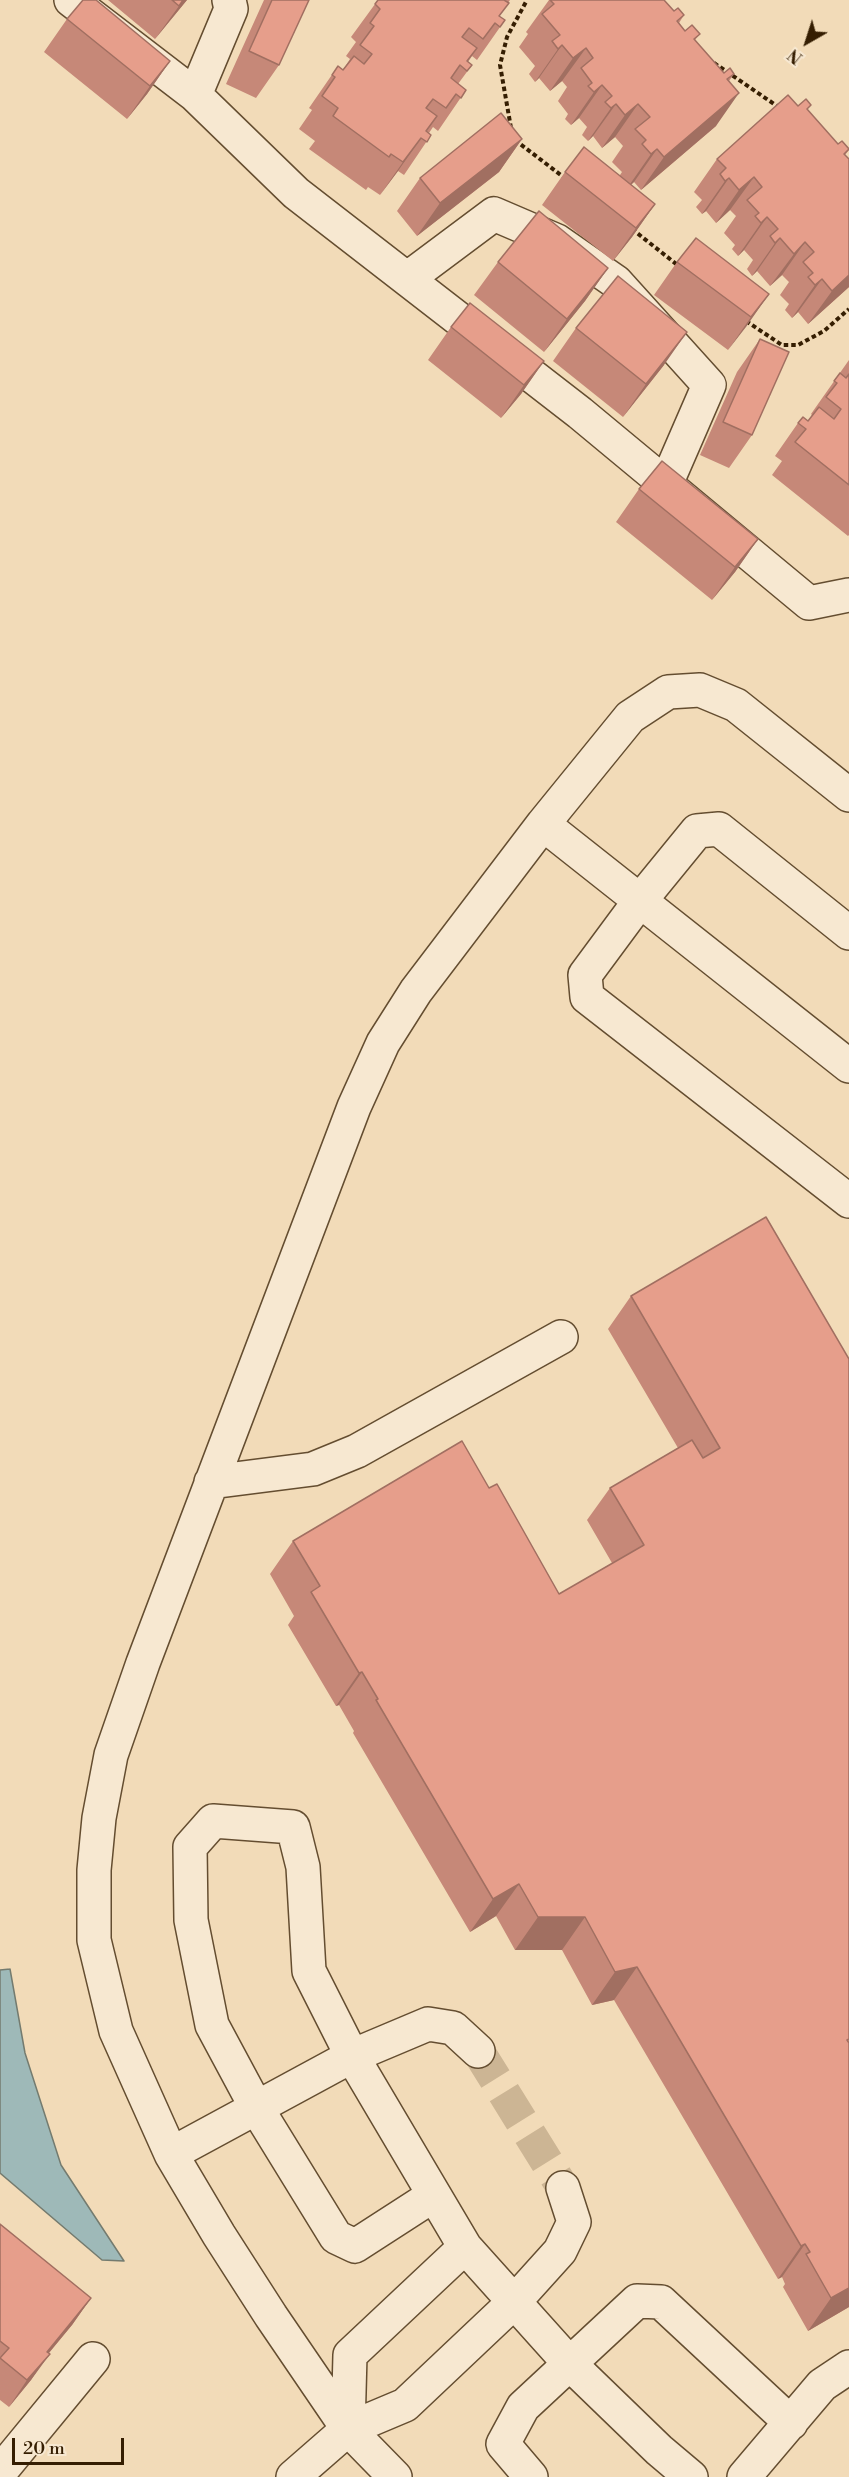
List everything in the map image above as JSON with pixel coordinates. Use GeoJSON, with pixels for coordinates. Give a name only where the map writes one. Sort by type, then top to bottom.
{"type":"FeatureCollection","features":[{"type":"Feature","properties":{"kind":"street"},"geometry":{"type":"LineString","coordinates":[[71,0],[195,95],[296,193],[580,413],[809,603],[849,595]]}},
{"type":"Feature","properties":{"kind":"street"},"geometry":{"type":"LineString","coordinates":[[195,95],[231,9],[229,0]]}},
{"type":"Feature","properties":{"kind":"street"},"geometry":{"type":"LineString","coordinates":[[407,279],[494,214],[557,241],[616,282],[709,385],[666,484]]}},
{"type":"Feature","properties":{"kind":"street"},"geometry":{"type":"LineString","coordinates":[[395,2477],[348,2429],[266,2307],[171,2154],[116,2031],[94,1940],[94,1870],[99,1818],[111,1755],[143,1663],[354,1107],[383,1043],[416,991],[543,824],[630,717],[668,692],[700,690],[736,705],[849,795]]}},
{"type":"Feature","properties":{"kind":"street"},"geometry":{"type":"LineString","coordinates":[[543,824],[849,1066]]}},
{"type":"Feature","properties":{"kind":"street"},"geometry":{"type":"LineString","coordinates":[[849,933],[719,829],[697,831],[639,902],[585,975],[587,997],[849,1201]]}},
{"type":"Feature","properties":{"kind":"street"},"geometry":{"type":"LineString","coordinates":[[211,1482],[313,1469],[357,1451],[561,1337]]}},
{"type":"Feature","properties":{"kind":"street"},"geometry":{"type":"LineString","coordinates":[[434,2195],[355,2246],[336,2236],[256,2107],[212,2025],[191,1920],[190,1847],[213,1821],[293,1827],[303,1867],[309,1971],[352,2056],[465,2247],[570,2364],[659,2450],[691,2477]]}},
{"type":"Feature","properties":{"kind":"street"},"geometry":{"type":"LineString","coordinates":[[171,2154],[352,2056],[428,2024],[453,2028],[478,2051]]}},
{"type":"Feature","properties":{"kind":"street"},"geometry":{"type":"LineString","coordinates":[[293,2477],[348,2429],[405,2405],[514,2302],[560,2251],[574,2222],[562,2188]]}},
{"type":"Feature","properties":{"kind":"street"},"geometry":{"type":"LineString","coordinates":[[348,2429],[350,2355],[465,2247]]}},
{"type":"Feature","properties":{"kind":"street"},"geometry":{"type":"LineString","coordinates":[[531,2477],[503,2444],[523,2407],[637,2301],[661,2302],[791,2423]]}},
{"type":"Feature","properties":{"kind":"street"},"geometry":{"type":"LineString","coordinates":[[0,2472],[93,2359]]}},
{"type":"Feature","properties":{"kind":"street"},"geometry":{"type":"LineString","coordinates":[[744,2477],[822,2385],[849,2367]]}},
{"type":"Feature","properties":{"kind":"path"},"geometry":{"type":"LineString","coordinates":[[527,0],[507,38],[500,65],[512,138],[574,185]]}},
{"type":"Feature","properties":{"kind":"path"},"geometry":{"type":"LineString","coordinates":[[711,62],[787,113]]}},
{"type":"Feature","properties":{"kind":"path"},"geometry":{"type":"LineString","coordinates":[[628,225],[681,267]]}},
{"type":"Feature","properties":{"kind":"path"},"geometry":{"type":"LineString","coordinates":[[743,317],[782,345],[798,345],[824,331],[849,309]]}},
{"type":"Feature","properties":{"kind":"water"},"geometry":{"type":"Polygon","coordinates":[[[10,1969],[25,2053],[61,2165],[124,2261],[102,2260],[0,2173],[0,1970],[10,1969]]]}},
{"type":"Feature","properties":{"kind":"building"},"geometry":{"type":"Polygon","coordinates":[[[83,0],[96,0],[170,61],[150,86],[67,19],[83,0]]]}},
{"type":"Feature","properties":{"kind":"building"},"geometry":{"type":"Polygon","coordinates":[[[172,0],[183,0],[179,6],[172,0]]]}},
{"type":"Feature","properties":{"kind":"building"},"geometry":{"type":"Polygon","coordinates":[[[272,0],[309,0],[279,65],[249,51],[272,0]]]}},
{"type":"Feature","properties":{"kind":"building"},"geometry":{"type":"Polygon","coordinates":[[[378,0],[504,0],[509,3],[499,16],[505,20],[500,27],[495,23],[483,39],[469,28],[462,37],[477,48],[467,61],[472,65],[467,71],[460,65],[451,78],[466,90],[461,98],[456,94],[446,108],[433,99],[426,108],[437,116],[426,131],[431,135],[427,142],[421,138],[403,162],[391,154],[389,157],[333,116],[338,108],[322,96],[335,77],[332,75],[338,66],[343,70],[354,56],[364,64],[372,54],[360,45],[374,26],[370,23],[380,9],[375,4],[378,0]]]}},
{"type":"Feature","properties":{"kind":"building"},"geometry":{"type":"Polygon","coordinates":[[[550,0],[664,0],[674,11],[678,8],[684,15],[677,21],[685,31],[692,25],[700,34],[694,39],[724,73],[730,68],[734,74],[727,79],[739,93],[664,157],[657,149],[651,154],[642,144],[646,140],[635,129],[650,117],[638,104],[625,115],[616,104],[611,108],[605,102],[612,96],[602,85],[594,92],[588,86],[592,83],[581,68],[593,58],[586,48],[573,58],[562,45],[558,49],[552,41],[560,35],[542,14],[554,4],[550,0]]]}},
{"type":"Feature","properties":{"kind":"building"},"geometry":{"type":"Polygon","coordinates":[[[788,95],[798,106],[806,99],[811,105],[807,109],[838,144],[842,141],[849,149],[844,154],[849,159],[849,275],[832,291],[822,279],[815,285],[808,277],[813,273],[803,262],[814,252],[805,242],[794,254],[780,238],[775,243],[770,236],[778,229],[767,217],[761,223],[755,216],[759,213],[747,200],[762,187],[754,177],[739,190],[729,178],[725,181],[720,174],[726,168],[717,159],[788,95]]]}},
{"type":"Feature","properties":{"kind":"building"},"geometry":{"type":"Polygon","coordinates":[[[501,113],[522,139],[440,203],[420,178],[501,113]]]}},
{"type":"Feature","properties":{"kind":"building"},"geometry":{"type":"Polygon","coordinates":[[[584,147],[655,204],[636,228],[565,172],[584,147]]]}},
{"type":"Feature","properties":{"kind":"building"},"geometry":{"type":"Polygon","coordinates":[[[539,211],[608,268],[567,319],[498,262],[539,211]]]}},
{"type":"Feature","properties":{"kind":"building"},"geometry":{"type":"Polygon","coordinates":[[[696,238],[769,294],[751,317],[677,262],[696,238]]]}},
{"type":"Feature","properties":{"kind":"building"},"geometry":{"type":"Polygon","coordinates":[[[618,276],[687,332],[646,384],[576,328],[618,276]]]}},
{"type":"Feature","properties":{"kind":"building"},"geometry":{"type":"Polygon","coordinates":[[[470,303],[544,361],[524,385],[451,327],[470,303]]]}},
{"type":"Feature","properties":{"kind":"building"},"geometry":{"type":"Polygon","coordinates":[[[760,339],[789,352],[752,435],[723,422],[760,339]]]}},
{"type":"Feature","properties":{"kind":"building"},"geometry":{"type":"Polygon","coordinates":[[[840,373],[846,378],[849,374],[849,485],[795,442],[806,429],[798,423],[803,417],[808,421],[819,407],[834,419],[841,409],[826,397],[837,383],[834,381],[840,373]]]}},
{"type":"Feature","properties":{"kind":"building"},"geometry":{"type":"Polygon","coordinates":[[[662,461],[758,539],[735,567],[639,489],[662,461]]]}},
{"type":"Feature","properties":{"kind":"building"},"geometry":{"type":"Polygon","coordinates":[[[766,1217],[849,1359],[849,2039],[847,2040],[849,2043],[849,2288],[831,2298],[806,2254],[810,2252],[805,2244],[801,2246],[637,1967],[615,1972],[585,1917],[538,1917],[519,1884],[493,1899],[376,1700],[378,1699],[362,1672],[359,1673],[311,1592],[320,1586],[293,1541],[462,1441],[489,1488],[497,1484],[559,1594],[644,1545],[610,1488],[692,1440],[703,1458],[720,1448],[631,1296],[766,1217]]]}},
{"type":"Feature","properties":{"kind":"building"},"geometry":{"type":"Polygon","coordinates":[[[0,2224],[91,2298],[47,2352],[50,2354],[27,2380],[0,2358],[9,2348],[0,2341],[0,2224]]]}},
{"type":"Feature","properties":{"kind":"tunnel"},"geometry":{"type":"LineString","coordinates":[[478,2051],[563,2188]]}}]}
